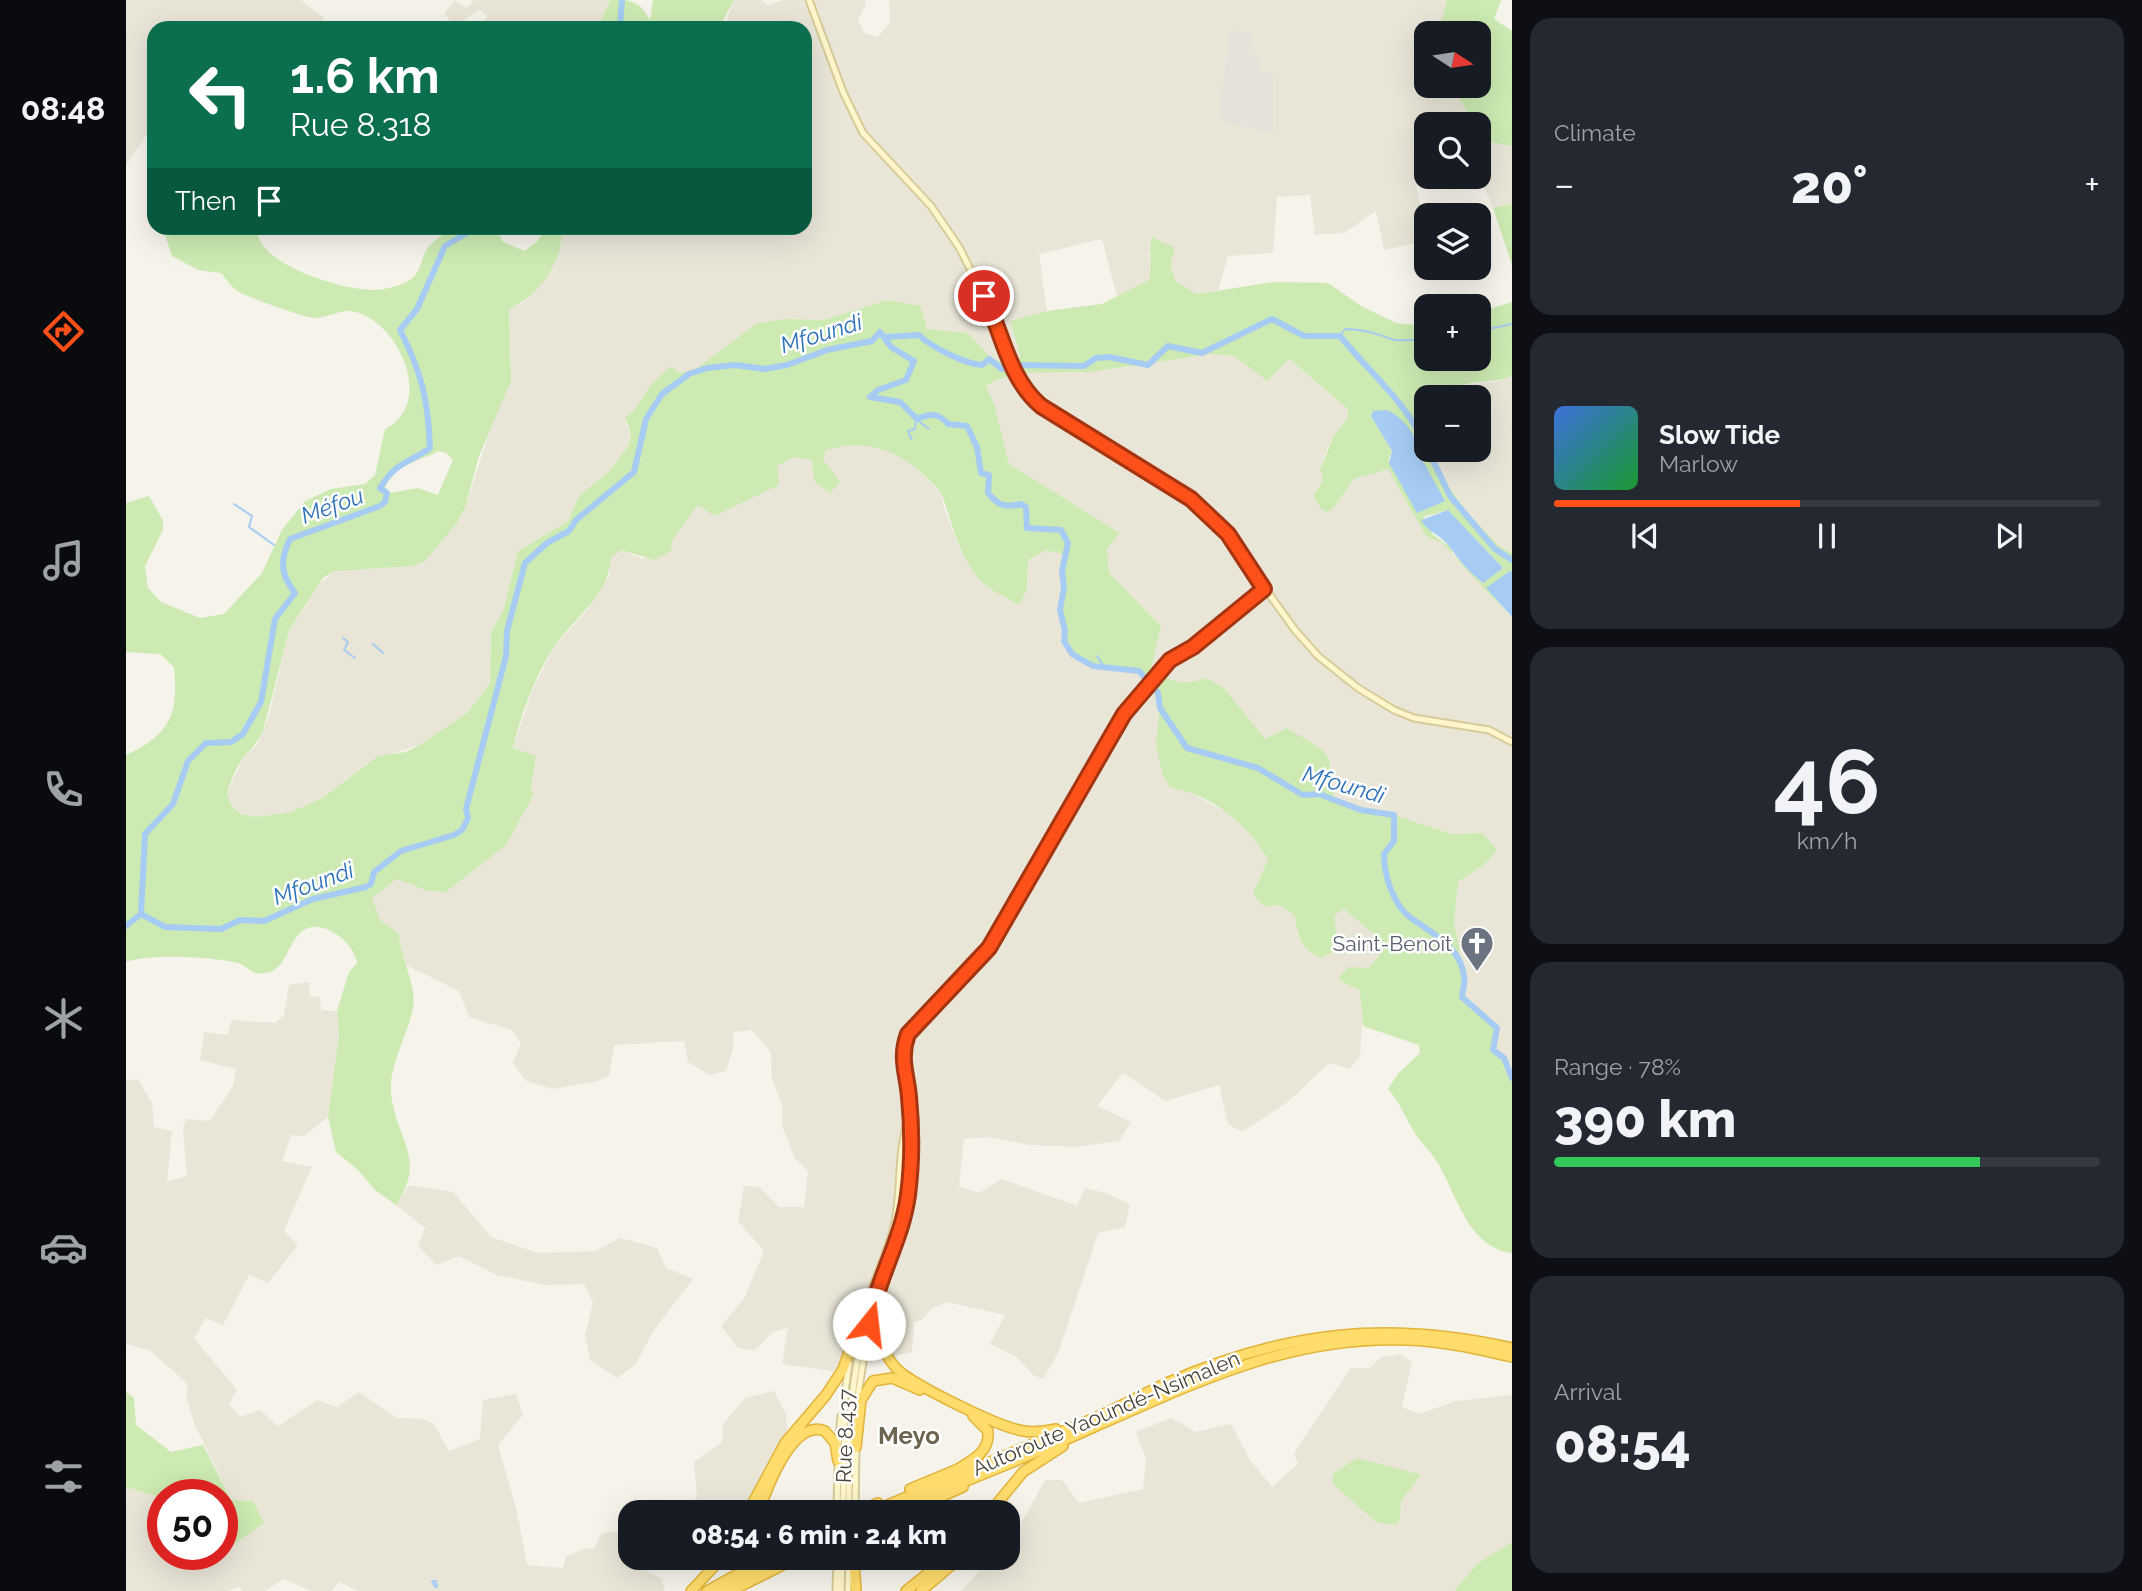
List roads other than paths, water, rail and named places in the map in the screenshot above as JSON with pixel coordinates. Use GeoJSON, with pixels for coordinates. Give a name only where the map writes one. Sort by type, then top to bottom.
{"type":"FeatureCollection","features":[{"type":"Feature","properties":{"kind":"highway"},"geometry":{"type":"LineString","coordinates":[[884,1279],[878,1301],[878,1331],[891,1362],[908,1377],[1001,1424],[1023,1432],[1051,1430],[1098,1416]]}},
{"type":"Feature","properties":{"kind":"highway"},"geometry":{"type":"LineString","coordinates":[[754,1500],[785,1443],[843,1369],[856,1332]]}},
{"type":"Feature","properties":{"kind":"highway","name":"Autoroute Yaoundé-Nsimalen"},"geometry":{"type":"LineString","coordinates":[[899,1500],[1098,1416],[1171,1381],[1228,1360],[1318,1336],[1423,1332],[1512,1348]]}},
{"type":"Feature","properties":{"kind":"highway","name":"Autoroute Yaoundé-Nsimalen"},"geometry":{"type":"LineString","coordinates":[[920,1500],[1092,1429],[1174,1390],[1241,1364],[1327,1343],[1409,1340],[1512,1357]]}},
{"type":"Feature","properties":{"kind":"highway"},"geometry":{"type":"LineString","coordinates":[[856,1447],[864,1392],[873,1381],[892,1378],[971,1415],[985,1425],[989,1439],[984,1450],[956,1470]]}},
{"type":"Feature","properties":{"kind":"highway"},"geometry":{"type":"LineString","coordinates":[[764,1500],[790,1444],[811,1428],[825,1431],[835,1443],[838,1461]]}},
{"type":"Feature","properties":{"kind":"highway"},"geometry":{"type":"LineString","coordinates":[[1000,1500],[1023,1472],[1092,1429]]}},
{"type":"Feature","properties":{"kind":"highway"},"geometry":{"type":"LineString","coordinates":[[885,1500],[956,1470],[1036,1442]]}},
{"type":"Feature","properties":{"kind":"highway"},"geometry":{"type":"LineString","coordinates":[[936,1500],[988,1473]]}},
{"type":"Feature","properties":{"kind":"highway"},"geometry":{"type":"LineString","coordinates":[[691,1591],[711,1570]]}},
{"type":"Feature","properties":{"kind":"highway"},"geometry":{"type":"LineString","coordinates":[[705,1591],[737,1570]]}},
{"type":"Feature","properties":{"kind":"highway"},"geometry":{"type":"LineString","coordinates":[[705,1591],[744,1570]]}},
{"type":"Feature","properties":{"kind":"highway"},"geometry":{"type":"LineString","coordinates":[[720,1591],[758,1570]]}},
{"type":"Feature","properties":{"kind":"highway"},"geometry":{"type":"LineString","coordinates":[[731,1591],[773,1570]]}},
{"type":"Feature","properties":{"kind":"highway"},"geometry":{"type":"LineString","coordinates":[[854,1570],[855,1591]]}},
{"type":"Feature","properties":{"kind":"highway"},"geometry":{"type":"LineString","coordinates":[[906,1591],[932,1570]]}},
{"type":"Feature","properties":{"kind":"highway"},"geometry":{"type":"LineString","coordinates":[[921,1591],[946,1570]]}},
{"type":"Feature","properties":{"kind":"highway"},"geometry":{"type":"LineString","coordinates":[[740,1591],[757,1578]]}},
{"type":"Feature","properties":{"kind":"main road"},"geometry":{"type":"LineString","coordinates":[[810,0],[839,84],[863,133],[931,206],[971,269],[997,322],[1015,376],[1025,392],[1041,406],[1179,490],[1217,522],[1264,589],[1318,656],[1367,694],[1414,718],[1489,730],[1512,742]]}},
{"type":"Feature","properties":{"kind":"main road","name":"Rue 8.437"},"geometry":{"type":"LineString","coordinates":[[846,1500],[854,1373],[872,1305],[898,1240],[908,1196],[909,1094],[902,1052],[908,1034],[989,948],[1107,741],[1149,684],[1170,660],[1193,647],[1264,589]]}},
{"type":"Feature","properties":{"kind":"main road","name":"Rue 8.437"},"geometry":{"type":"LineString","coordinates":[[846,1500],[845,1392],[856,1332],[893,1227],[901,1174],[902,1139],[909,1117]]}},
{"type":"Feature","properties":{"kind":"main road"},"geometry":{"type":"LineString","coordinates":[[846,1500],[856,1447],[858,1385],[872,1305]]}},
{"type":"Feature","properties":{"kind":"main road"},"geometry":{"type":"LineString","coordinates":[[845,1392],[838,1461],[846,1500]]}},
{"type":"Feature","properties":{"kind":"main road"},"geometry":{"type":"LineString","coordinates":[[836,1591],[837,1570]]}},
{"type":"Feature","properties":{"kind":"main road"},"geometry":{"type":"LineString","coordinates":[[841,1591],[842,1570]]}},
{"type":"Feature","properties":{"kind":"main road"},"geometry":{"type":"LineString","coordinates":[[848,1591],[851,1570]]}},
{"type":"Feature","properties":{"kind":"water"},"geometry":{"type":"Polygon","coordinates":[[[1386,410],[1404,422],[1414,436],[1414,462],[1424,462],[1445,501],[1417,513],[1389,463],[1392,451],[1371,416],[1373,411],[1386,410]]]}},
{"type":"Feature","properties":{"kind":"water"},"geometry":{"type":"Polygon","coordinates":[[[1448,510],[1503,568],[1483,583],[1464,566],[1446,542],[1421,520],[1448,510]]]}},
{"type":"Feature","properties":{"kind":"water"},"geometry":{"type":"Polygon","coordinates":[[[1512,572],[1512,617],[1486,588],[1512,572]]]}},
{"type":"Feature","properties":{"kind":"waterway","name":"Méfou"},"geometry":{"type":"LineString","coordinates":[[620,21],[622,0]]}},
{"type":"Feature","properties":{"kind":"waterway","name":"Méfou"},"geometry":{"type":"LineString","coordinates":[[126,926],[141,914],[145,834],[173,804],[188,761],[206,743],[231,742],[243,734],[261,702],[275,619],[295,593],[286,580],[283,567],[284,554],[290,539],[380,506],[385,502],[387,493],[380,488],[391,473],[430,448],[423,387],[400,330],[417,309],[445,246],[463,235]]}},
{"type":"Feature","properties":{"kind":"waterway"},"geometry":{"type":"LineString","coordinates":[[887,337],[919,335],[940,350],[958,358],[982,365],[989,359],[1002,369],[1018,365],[1084,366],[1096,358],[1109,357],[1148,365],[1168,346],[1202,353],[1272,319],[1304,336],[1340,336],[1414,424]]}},
{"type":"Feature","properties":{"kind":"waterway"},"geometry":{"type":"LineString","coordinates":[[1491,328],[1512,324]]}},
{"type":"Feature","properties":{"kind":"waterway"},"geometry":{"type":"LineString","coordinates":[[1340,336],[1345,329],[1351,329],[1395,340],[1414,340]]}},
{"type":"Feature","properties":{"kind":"waterway","name":"Mfoundi"},"geometry":{"type":"LineString","coordinates":[[141,914],[165,927],[221,929],[240,920],[264,921],[313,899],[366,887],[371,884],[374,872],[401,851],[454,835],[462,830],[468,818],[466,809],[506,656],[507,631],[525,563],[547,543],[569,531],[576,520],[634,472],[646,419],[662,394],[689,374],[707,368],[735,365],[765,369],[787,365],[827,350],[872,341],[880,332],[891,347],[914,361],[906,380],[878,390],[870,397],[900,402],[917,419],[934,415],[948,424],[967,426],[977,447],[981,473],[989,475],[988,493],[1002,505],[1021,504],[1026,507],[1027,528],[1061,530],[1068,543],[1062,571],[1064,587],[1060,610],[1065,631],[1064,641],[1072,654],[1093,666],[1139,671],[1158,693],[1160,708],[1187,748],[1258,768],[1303,795],[1319,794],[1361,810],[1394,815],[1394,841],[1384,854],[1388,880],[1395,898],[1411,918],[1436,935],[1457,957],[1464,979],[1462,997],[1497,1028],[1493,1050],[1504,1058],[1512,1078]]}},
{"type":"Feature","properties":{"kind":"waterway"},"geometry":{"type":"LineString","coordinates":[[912,440],[908,431],[915,429],[916,419],[929,429]]}},
{"type":"Feature","properties":{"kind":"waterway"},"geometry":{"type":"LineString","coordinates":[[1434,462],[1450,496],[1495,549],[1512,560]]}},
{"type":"Feature","properties":{"kind":"waterway"},"geometry":{"type":"LineString","coordinates":[[234,504],[252,516],[249,527],[274,545]]}},
{"type":"Feature","properties":{"kind":"waterway"},"geometry":{"type":"LineString","coordinates":[[343,638],[348,642],[344,650],[355,658]]}},
{"type":"Feature","properties":{"kind":"waterway"},"geometry":{"type":"LineString","coordinates":[[373,644],[383,653]]}},
{"type":"Feature","properties":{"kind":"waterway"},"geometry":{"type":"LineString","coordinates":[[1097,656],[1104,667]]}},
{"type":"Feature","properties":{"kind":"waterway"},"geometry":{"type":"LineString","coordinates":[[432,1581],[436,1581],[437,1587],[435,1587],[432,1581]]}},
{"type":"Feature","properties":{"kind":"place","name":"Saint-Benoît"},"geometry":{"type":"Point","coordinates":[1477,973]}},
{"type":"Feature","properties":{"kind":"district","name":"Meyo"},"geometry":{"type":"Point","coordinates":[909,1435]}}]}
